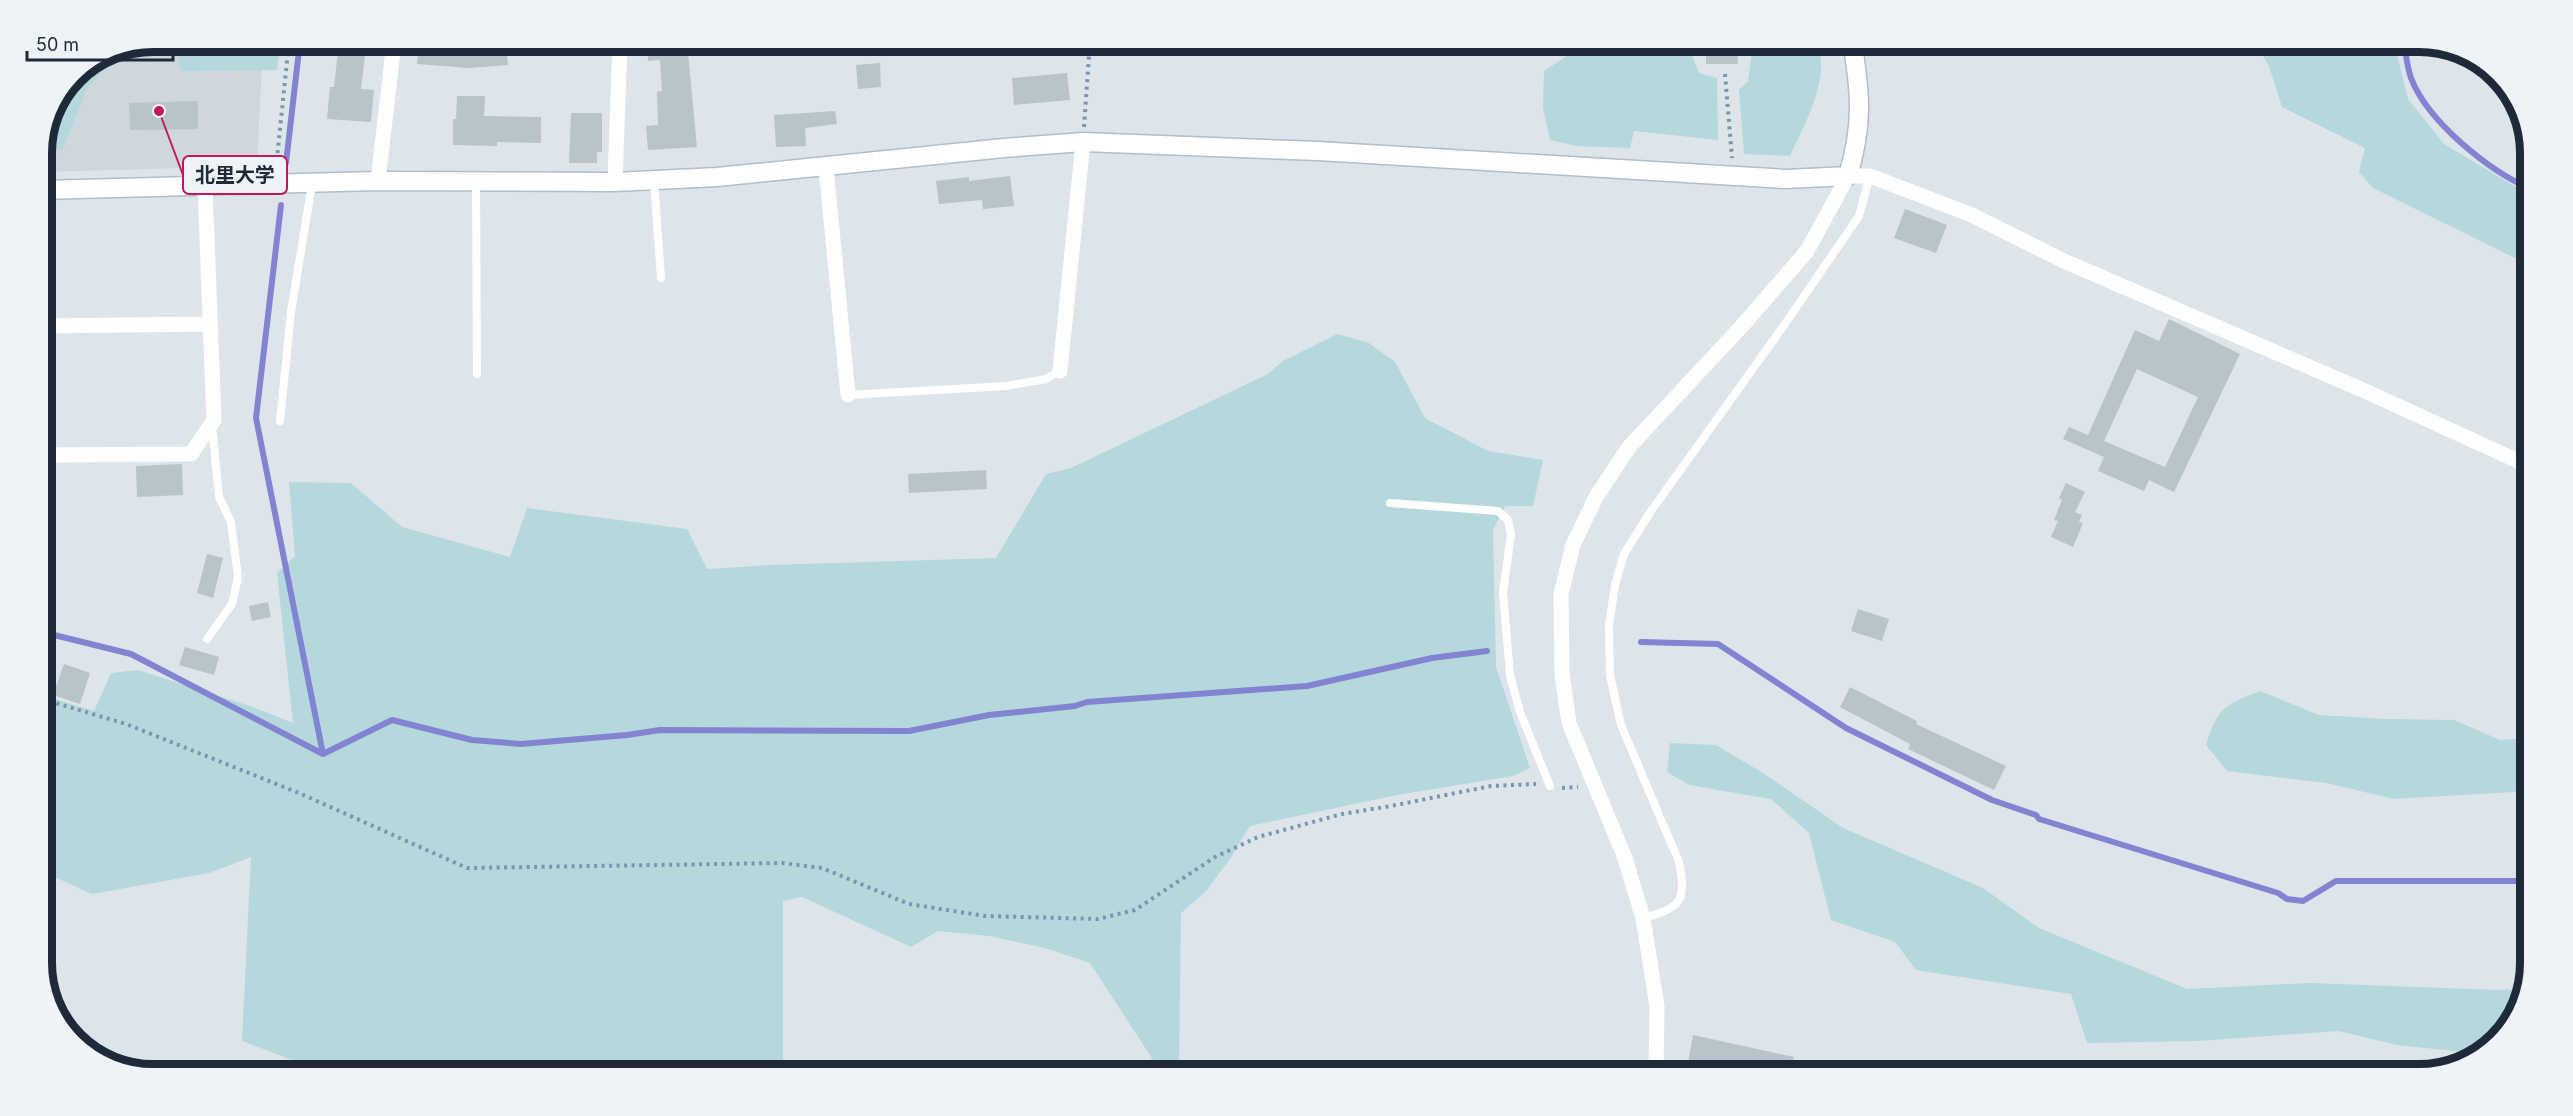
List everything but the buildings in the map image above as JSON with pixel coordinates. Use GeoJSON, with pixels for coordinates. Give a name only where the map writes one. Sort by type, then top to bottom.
{"type":"FeatureCollection","features":[{"type":"Feature","properties":{"kind":"street"},"geometry":{"type":"LineString","coordinates":[[378,181],[393,52]]}},
{"type":"Feature","properties":{"kind":"street"},"geometry":{"type":"LineString","coordinates":[[615,182],[620,52]]}},
{"type":"Feature","properties":{"kind":"street"},"geometry":{"type":"LineString","coordinates":[[1656,1064],[1657,1007],[1643,918],[1625,858],[1569,723],[1562,674],[1561,594],[1573,545],[1596,497],[1629,447],[1742,326],[1807,251],[1848,176],[1856,150],[1860,120],[1860,87],[1854,52]]}},
{"type":"Feature","properties":{"kind":"street"},"geometry":{"type":"LineString","coordinates":[[1060,370],[1083,142]]}},
{"type":"Feature","properties":{"kind":"street"},"geometry":{"type":"LineString","coordinates":[[53,190],[378,181],[615,182],[717,177],[1083,142],[1318,151],[1786,179],[1870,176],[1972,215],[2064,261],[2365,391],[2520,462]]}},
{"type":"Feature","properties":{"kind":"street"},"geometry":{"type":"LineString","coordinates":[[826,167],[848,395]]}},
{"type":"Feature","properties":{"kind":"street"},"geometry":{"type":"LineString","coordinates":[[53,455],[191,454],[212,424],[214,420],[205,187]]}},
{"type":"Feature","properties":{"kind":"street"},"geometry":{"type":"LineString","coordinates":[[53,326],[210,324]]}},
{"type":"Feature","properties":{"kind":"lane"},"geometry":{"type":"LineString","coordinates":[[1643,918],[1668,911],[1681,896],[1683,883],[1679,862],[1621,725],[1610,675],[1609,625],[1615,585],[1624,554],[1651,511],[1859,216],[1870,176]]}},
{"type":"Feature","properties":{"kind":"lane"},"geometry":{"type":"LineString","coordinates":[[654,180],[661,278]]}},
{"type":"Feature","properties":{"kind":"lane"},"geometry":{"type":"LineString","coordinates":[[476,181],[477,374]]}},
{"type":"Feature","properties":{"kind":"lane"},"geometry":{"type":"LineString","coordinates":[[280,421],[291,312],[312,183]]}},
{"type":"Feature","properties":{"kind":"lane"},"geometry":{"type":"LineString","coordinates":[[848,395],[1006,386],[1046,379],[1060,370]]}},
{"type":"Feature","properties":{"kind":"lane"},"geometry":{"type":"LineString","coordinates":[[207,639],[232,604],[238,577],[231,522],[219,497],[212,424]]}},
{"type":"Feature","properties":{"kind":"lane"},"geometry":{"type":"LineString","coordinates":[[1390,504],[1498,511],[1508,520],[1511,535],[1503,592],[1510,675],[1520,712],[1550,786]]}},
{"type":"Feature","properties":{"kind":"path"},"geometry":{"type":"LineString","coordinates":[[276,183],[288,52]]}},
{"type":"Feature","properties":{"kind":"path"},"geometry":{"type":"LineString","coordinates":[[1083,142],[1089,52]]}},
{"type":"Feature","properties":{"kind":"path"},"geometry":{"type":"LineString","coordinates":[[53,702],[137,728],[299,793],[467,868],[782,863],[822,868],[909,904],[985,916],[1098,919],[1135,910],[1215,857],[1258,837],[1342,814],[1491,786],[1531,783],[1566,789],[1593,785]]}},
{"type":"Feature","properties":{"kind":"shaded area"},"geometry":{"type":"Polygon","coordinates":[[[154,52],[263,52],[257,166],[53,172],[53,147],[60,115],[70,97],[82,82],[115,60],[134,54],[154,52]]]}},
{"type":"Feature","properties":{"kind":"shaded area"},"geometry":{"type":"Polygon","coordinates":[[[178,52],[280,52],[277,70],[180,71],[178,52]]]}},
{"type":"Feature","properties":{"kind":"shaded area"},"geometry":{"type":"Polygon","coordinates":[[[1691,52],[1699,73],[1717,78],[1718,140],[1634,131],[1630,148],[1577,146],[1550,140],[1543,108],[1544,71],[1571,53],[1691,52]]]}},
{"type":"Feature","properties":{"kind":"shaded area"},"geometry":{"type":"Polygon","coordinates":[[[1752,52],[1819,52],[1821,71],[1819,86],[1809,115],[1790,156],[1744,154],[1739,90],[1748,81],[1752,52]]]}},
{"type":"Feature","properties":{"kind":"shaded area"},"geometry":{"type":"Polygon","coordinates":[[[2261,52],[2396,52],[2408,99],[2444,144],[2520,189],[2520,261],[2373,188],[2359,172],[2365,148],[2282,107],[2269,66],[2261,52]]]}},
{"type":"Feature","properties":{"kind":"shaded area"},"geometry":{"type":"Polygon","coordinates":[[[112,62],[88,87],[62,150],[53,150],[56,127],[70,97],[82,82],[112,62]]]}},
{"type":"Feature","properties":{"kind":"shaded area"},"geometry":{"type":"Polygon","coordinates":[[[1337,334],[1369,343],[1395,362],[1425,418],[1488,451],[1543,460],[1533,506],[1505,506],[1493,530],[1496,667],[1530,768],[1513,776],[1397,795],[1250,826],[1230,859],[1206,891],[1181,913],[1179,1064],[1156,1064],[1090,963],[1045,948],[989,936],[938,931],[911,947],[802,897],[783,901],[783,1064],[303,1064],[242,1041],[251,857],[209,873],[92,894],[53,876],[53,698],[94,711],[111,673],[138,670],[250,706],[293,723],[277,573],[295,556],[289,482],[351,483],[402,527],[510,557],[527,508],[687,529],[707,569],[996,558],[1046,474],[1071,468],[1268,374],[1283,361],[1337,334]]]}},
{"type":"Feature","properties":{"kind":"shaded area"},"geometry":{"type":"Polygon","coordinates":[[[2260,691],[2319,715],[2454,720],[2500,740],[2520,739],[2520,792],[2394,799],[2326,783],[2227,771],[2206,745],[2219,715],[2238,700],[2260,691]]]}},
{"type":"Feature","properties":{"kind":"shaded area"},"geometry":{"type":"Polygon","coordinates":[[[1670,743],[1716,745],[1763,773],[1843,828],[1983,888],[2039,928],[2187,989],[2311,983],[2517,989],[2500,1024],[2486,1038],[2465,1052],[2397,1045],[2339,1031],[2198,1041],[2087,1043],[2071,994],[1916,970],[1895,942],[1831,920],[1809,833],[1771,799],[1689,785],[1667,772],[1670,743]]]}},
{"type":"Feature","properties":{"kind":"waterway"},"geometry":{"type":"LineString","coordinates":[[286,163],[299,52]]}},
{"type":"Feature","properties":{"kind":"waterway"},"geometry":{"type":"LineString","coordinates":[[2406,52],[2411,78],[2419,95],[2445,128],[2479,158],[2520,184]]}},
{"type":"Feature","properties":{"kind":"waterway"},"geometry":{"type":"LineString","coordinates":[[281,205],[256,418],[323,754]]}},
{"type":"Feature","properties":{"kind":"waterway"},"geometry":{"type":"LineString","coordinates":[[53,635],[131,654],[323,754],[392,720],[472,740],[521,744],[660,730],[909,731],[989,715],[1075,706],[1087,702],[1307,686],[1432,658],[1487,651]]}},
{"type":"Feature","properties":{"kind":"waterway"},"geometry":{"type":"LineString","coordinates":[[1641,642],[1718,644],[1846,728],[1992,800],[2036,815],[2039,819],[2278,893],[2287,899],[2303,901],[2336,881],[2520,881]]}},
{"type":"Feature","properties":{"kind":"place","name":"北里大学"},"geometry":{"type":"Point","coordinates":[159,111]}}]}
